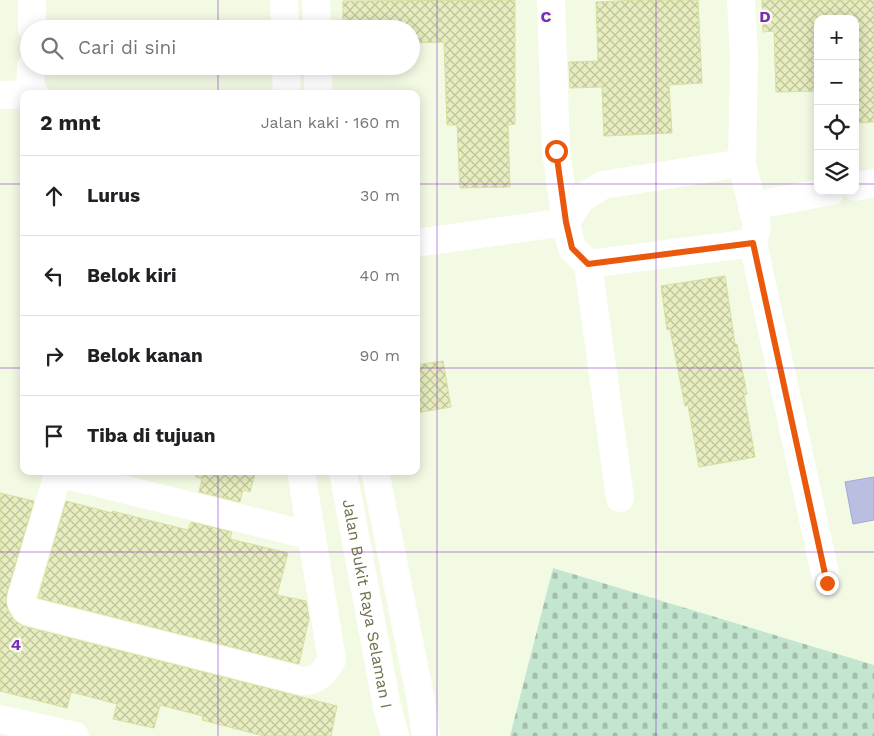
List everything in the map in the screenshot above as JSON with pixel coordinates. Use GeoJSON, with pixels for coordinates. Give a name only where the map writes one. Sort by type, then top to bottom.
{"type":"FeatureCollection","features":[{"type":"Feature","properties":{"kind":"street"},"geometry":{"type":"LineString","coordinates":[[32,0],[32,20]]}},
{"type":"Feature","properties":{"kind":"street"},"geometry":{"type":"LineString","coordinates":[[284,0],[285,20]]}},
{"type":"Feature","properties":{"kind":"street"},"geometry":{"type":"LineString","coordinates":[[316,0],[317,20]]}},
{"type":"Feature","properties":{"kind":"street"},"geometry":{"type":"LineString","coordinates":[[551,0],[556,151],[566,222],[572,248],[588,264],[620,498]]}},
{"type":"Feature","properties":{"kind":"street"},"geometry":{"type":"LineString","coordinates":[[741,0],[744,58],[742,163],[757,226],[753,243],[827,583]]}},
{"type":"Feature","properties":{"kind":"street"},"geometry":{"type":"LineString","coordinates":[[30,90],[31,75]]}},
{"type":"Feature","properties":{"kind":"street"},"geometry":{"type":"LineString","coordinates":[[286,75],[287,90]]}},
{"type":"Feature","properties":{"kind":"street"},"geometry":{"type":"LineString","coordinates":[[318,75],[318,90]]}},
{"type":"Feature","properties":{"kind":"street"},"geometry":{"type":"LineString","coordinates":[[0,95],[20,94]]}},
{"type":"Feature","properties":{"kind":"street"},"geometry":{"type":"LineString","coordinates":[[420,242],[566,222],[582,198],[603,184],[742,163]]}},
{"type":"Feature","properties":{"kind":"street"},"geometry":{"type":"LineString","coordinates":[[859,186],[874,183]]}},
{"type":"Feature","properties":{"kind":"street"},"geometry":{"type":"LineString","coordinates":[[752,206],[814,194]]}},
{"type":"Feature","properties":{"kind":"street"},"geometry":{"type":"LineString","coordinates":[[588,264],[753,243]]}},
{"type":"Feature","properties":{"kind":"street"},"geometry":{"type":"LineString","coordinates":[[58,475],[22,595],[21,602],[27,611],[302,681],[312,681],[321,676],[332,660],[301,475]]}},
{"type":"Feature","properties":{"kind":"street"},"geometry":{"type":"LineString","coordinates":[[71,475],[312,536]]}},
{"type":"Feature","properties":{"kind":"street","name":"Jalan Bukit Raya Selaman I"},"geometry":{"type":"LineString","coordinates":[[344,475],[387,707],[395,736]]}},
{"type":"Feature","properties":{"kind":"street","name":"Jalan Bukit Raya Selaman I"},"geometry":{"type":"LineString","coordinates":[[376,475],[421,701],[426,736]]}},
{"type":"Feature","properties":{"kind":"street"},"geometry":{"type":"LineString","coordinates":[[0,719],[69,735]]}},
{"type":"Feature","properties":{"kind":"green space"},"geometry":{"type":"Polygon","coordinates":[[[553,568],[874,665],[874,736],[510,736],[553,568]]]}},
{"type":"Feature","properties":{"kind":"water"},"geometry":{"type":"Polygon","coordinates":[[[874,477],[874,520],[853,524],[845,482],[874,477]]]}},
{"type":"Feature","properties":{"kind":"building"},"geometry":{"type":"Polygon","coordinates":[[[515,0],[515,124],[508,125],[510,187],[460,188],[457,125],[447,125],[444,42],[420,43],[420,20],[343,20],[343,1],[515,0]]]}},
{"type":"Feature","properties":{"kind":"building"},"geometry":{"type":"Polygon","coordinates":[[[698,0],[702,83],[669,85],[672,133],[604,136],[602,87],[570,88],[569,62],[598,61],[596,2],[698,0]]]}},
{"type":"Feature","properties":{"kind":"building"},"geometry":{"type":"Polygon","coordinates":[[[762,0],[874,0],[874,122],[859,123],[859,15],[814,15],[814,91],[776,92],[774,31],[763,32],[762,0]]]}},
{"type":"Feature","properties":{"kind":"building"},"geometry":{"type":"Polygon","coordinates":[[[725,276],[735,344],[737,344],[747,394],[744,395],[755,457],[699,467],[688,405],[685,406],[670,329],[667,330],[661,286],[725,276]]]}},
{"type":"Feature","properties":{"kind":"building"},"geometry":{"type":"Polygon","coordinates":[[[443,361],[451,407],[420,412],[420,364],[443,361]]]}},
{"type":"Feature","properties":{"kind":"building"},"geometry":{"type":"Polygon","coordinates":[[[196,475],[255,475],[250,492],[243,490],[240,502],[199,492],[202,479],[196,477],[196,475]]]}},
{"type":"Feature","properties":{"kind":"building"},"geometry":{"type":"Polygon","coordinates":[[[0,493],[34,501],[7,593],[8,610],[14,620],[23,626],[337,706],[331,736],[264,736],[202,720],[203,716],[160,705],[154,728],[113,719],[117,704],[71,692],[67,708],[0,691],[0,493]]]}},
{"type":"Feature","properties":{"kind":"building"},"geometry":{"type":"Polygon","coordinates":[[[66,501],[188,530],[191,522],[232,532],[230,539],[288,553],[277,595],[306,601],[309,618],[299,664],[38,598],[66,501]]]}},
{"type":"Feature","properties":{"kind":"route"},"geometry":{"type":"LineString","coordinates":[[556,151],[566,222],[572,248],[588,264],[753,243],[827,583]]}}]}
